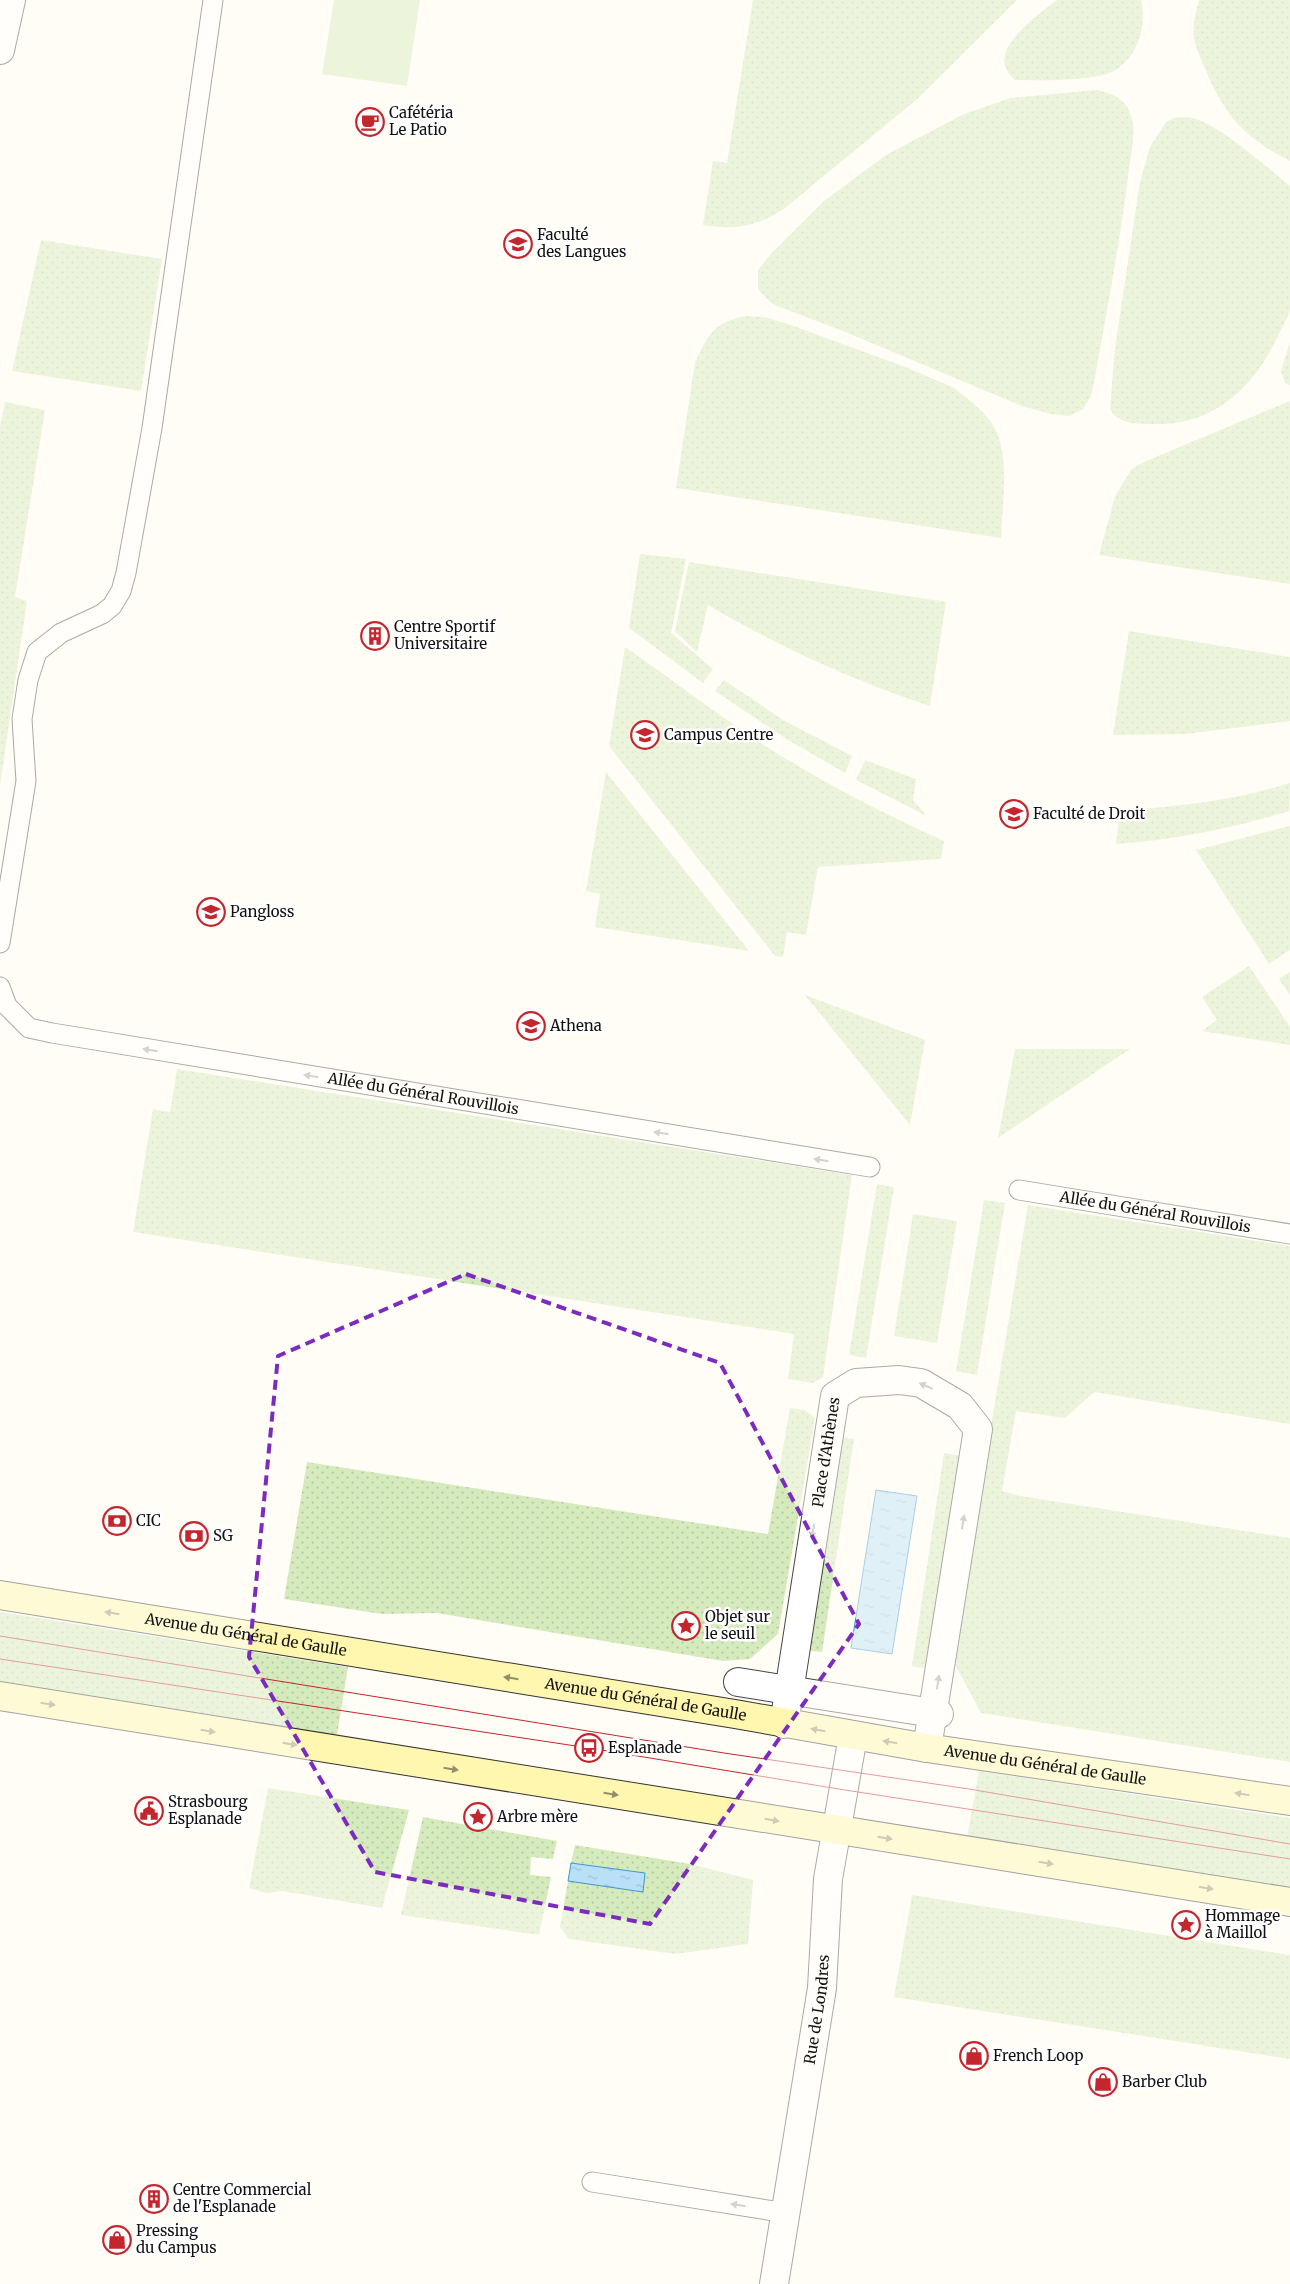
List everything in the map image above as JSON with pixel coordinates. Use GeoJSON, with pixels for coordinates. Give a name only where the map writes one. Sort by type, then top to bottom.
{"type":"FeatureCollection","features":[{"type":"Feature","properties":{"kind":"street"},"geometry":{"type":"LineString","coordinates":[[0,50],[11,0]]}},
{"type":"Feature","properties":{"kind":"street","name":"Place d'Athènes"},"geometry":{"type":"LineString","coordinates":[[784,1724],[835,1396],[856,1383],[899,1380],[921,1383],[941,1393],[960,1406],[978,1429],[936,1714],[927,1748]]}},
{"type":"Feature","properties":{"kind":"street","name":"Avenue du Général de Gaulle"},"geometry":{"type":"LineString","coordinates":[[0,1595],[927,1748],[1290,1801]]}},
{"type":"Feature","properties":{"kind":"street"},"geometry":{"type":"LineString","coordinates":[[738,1682],[936,1714]]}},
{"type":"Feature","properties":{"kind":"street"},"geometry":{"type":"LineString","coordinates":[[0,1696],[1290,1902]]}},
{"type":"Feature","properties":{"kind":"street","name":"Rue de Londres"},"geometry":{"type":"LineString","coordinates":[[774,2284],[822,1988],[828,1878],[853,1736]]}},
{"type":"Feature","properties":{"kind":"lane"},"geometry":{"type":"LineString","coordinates":[[0,943],[26,781],[22,718],[28,680],[37,652],[61,633],[102,614],[112,606],[121,591],[126,573],[152,428],[214,0]]}},
{"type":"Feature","properties":{"kind":"lane","name":"Allée du Général Rouvillois"},"geometry":{"type":"LineString","coordinates":[[0,988],[7,1006],[29,1028],[52,1034],[870,1167]]}},
{"type":"Feature","properties":{"kind":"lane","name":"Allée du Général Rouvillois"},"geometry":{"type":"LineString","coordinates":[[1019,1190],[1290,1234]]}},
{"type":"Feature","properties":{"kind":"lane"},"geometry":{"type":"LineString","coordinates":[[592,2182],[786,2212]]}},
{"type":"Feature","properties":{"kind":"highlighted area"},"geometry":{"type":"Polygon","coordinates":[[[466,1274],[720,1363],[859,1624],[650,1924],[375,1872],[249,1657],[278,1356],[466,1274]]]}},
{"type":"Feature","properties":{"kind":"green space"},"geometry":{"type":"Polygon","coordinates":[[[334,0],[420,0],[407,86],[322,74],[334,0]]]}},
{"type":"Feature","properties":{"kind":"green space"},"geometry":{"type":"Polygon","coordinates":[[[753,0],[1017,0],[916,100],[785,208],[765,219],[746,225],[726,227],[703,225],[713,161],[727,163],[753,0]]]}},
{"type":"Feature","properties":{"kind":"green space"},"geometry":{"type":"Polygon","coordinates":[[[1057,0],[1141,0],[1143,20],[1139,40],[1129,58],[1114,71],[1094,77],[1066,80],[1015,80],[1006,69],[1005,58],[1008,47],[1026,25],[1057,0]]]}},
{"type":"Feature","properties":{"kind":"green space"},"geometry":{"type":"Polygon","coordinates":[[[1199,0],[1290,0],[1290,161],[1248,134],[1229,113],[1213,87],[1194,38],[1194,23],[1199,0]]]}},
{"type":"Feature","properties":{"kind":"green space"},"geometry":{"type":"Polygon","coordinates":[[[1096,90],[1114,95],[1123,102],[1130,112],[1133,133],[1121,226],[1095,377],[1091,396],[1083,409],[1069,416],[1050,414],[1019,405],[843,331],[777,306],[769,301],[758,289],[758,270],[771,254],[824,201],[886,155],[962,115],[1010,98],[1096,90]]]}},
{"type":"Feature","properties":{"kind":"green space"},"geometry":{"type":"Polygon","coordinates":[[[1174,118],[1194,118],[1218,130],[1244,148],[1290,186],[1290,308],[1287,318],[1269,353],[1246,384],[1233,397],[1217,408],[1181,422],[1161,424],[1133,423],[1119,419],[1110,409],[1115,348],[1140,182],[1150,147],[1166,122],[1174,118]]]}},
{"type":"Feature","properties":{"kind":"green space"},"geometry":{"type":"Polygon","coordinates":[[[41,240],[162,259],[141,391],[12,371],[41,240]]]}},
{"type":"Feature","properties":{"kind":"green space"},"geometry":{"type":"Polygon","coordinates":[[[745,316],[764,317],[791,325],[908,368],[954,388],[975,405],[993,425],[999,437],[1002,451],[1004,480],[1001,538],[676,488],[695,363],[713,332],[726,322],[745,316]]]}},
{"type":"Feature","properties":{"kind":"green space"},"geometry":{"type":"Polygon","coordinates":[[[1290,342],[1290,385],[1285,383],[1281,371],[1290,342]]]}},
{"type":"Feature","properties":{"kind":"green space"},"geometry":{"type":"Polygon","coordinates":[[[1290,401],[1290,584],[1099,555],[1115,496],[1132,469],[1146,461],[1290,401]]]}},
{"type":"Feature","properties":{"kind":"green space"},"geometry":{"type":"Polygon","coordinates":[[[5,402],[45,410],[15,597],[27,601],[0,786],[0,426],[5,402]]]}},
{"type":"Feature","properties":{"kind":"green space"},"geometry":{"type":"Polygon","coordinates":[[[640,554],[686,559],[671,633],[713,669],[703,683],[629,628],[640,554]]]}},
{"type":"Feature","properties":{"kind":"green space"},"geometry":{"type":"Polygon","coordinates":[[[689,562],[946,602],[930,706],[816,662],[708,605],[697,652],[675,631],[689,562]]]}},
{"type":"Feature","properties":{"kind":"green space"},"geometry":{"type":"Polygon","coordinates":[[[1129,631],[1290,657],[1290,721],[1185,734],[1113,735],[1129,631]]]}},
{"type":"Feature","properties":{"kind":"green space"},"geometry":{"type":"Polygon","coordinates":[[[625,647],[742,731],[781,756],[896,819],[944,841],[941,859],[818,867],[806,935],[787,932],[783,957],[775,956],[609,746],[625,647]]]}},
{"type":"Feature","properties":{"kind":"green space"},"geometry":{"type":"Polygon","coordinates":[[[724,680],[783,720],[852,756],[845,773],[788,740],[715,691],[724,680]]]}},
{"type":"Feature","properties":{"kind":"green space"},"geometry":{"type":"Polygon","coordinates":[[[865,760],[916,779],[913,800],[927,816],[856,780],[865,760]]]}},
{"type":"Feature","properties":{"kind":"green space"},"geometry":{"type":"Polygon","coordinates":[[[606,772],[749,951],[595,927],[600,894],[586,891],[606,772]]]}},
{"type":"Feature","properties":{"kind":"green space"},"geometry":{"type":"Polygon","coordinates":[[[1290,783],[1289,811],[1247,823],[1204,832],[1160,840],[1116,844],[1120,810],[1206,802],[1290,783]]]}},
{"type":"Feature","properties":{"kind":"green space"},"geometry":{"type":"Polygon","coordinates":[[[1290,826],[1290,950],[1269,964],[1196,850],[1290,826]]]}},
{"type":"Feature","properties":{"kind":"green space"},"geometry":{"type":"Polygon","coordinates":[[[1249,966],[1290,1027],[1290,1045],[1202,1031],[1217,1020],[1202,997],[1249,966]]]}},
{"type":"Feature","properties":{"kind":"green space"},"geometry":{"type":"Polygon","coordinates":[[[1290,972],[1290,995],[1279,979],[1290,972]]]}},
{"type":"Feature","properties":{"kind":"green space"},"geometry":{"type":"Polygon","coordinates":[[[805,995],[925,1040],[910,1125],[805,995]]]}},
{"type":"Feature","properties":{"kind":"green space"},"geometry":{"type":"Polygon","coordinates":[[[1015,1049],[1130,1049],[998,1138],[1015,1049]]]}},
{"type":"Feature","properties":{"kind":"green space"},"geometry":{"type":"Polygon","coordinates":[[[177,1069],[852,1175],[823,1377],[813,1383],[788,1379],[794,1334],[133,1232],[153,1109],[170,1112],[177,1069]]]}},
{"type":"Feature","properties":{"kind":"green space"},"geometry":{"type":"Polygon","coordinates":[[[877,1184],[894,1187],[866,1358],[849,1355],[877,1184]]]}},
{"type":"Feature","properties":{"kind":"green space"},"geometry":{"type":"Polygon","coordinates":[[[984,1200],[1005,1203],[977,1375],[956,1371],[984,1200]]]}},
{"type":"Feature","properties":{"kind":"green space"},"geometry":{"type":"Polygon","coordinates":[[[1028,1205],[1290,1246],[1290,1424],[1094,1392],[1065,1418],[1016,1411],[1002,1491],[1020,1496],[1290,1538],[1290,1762],[981,1713],[952,1659],[1028,1205]]]}},
{"type":"Feature","properties":{"kind":"green space"},"geometry":{"type":"Polygon","coordinates":[[[913,1214],[957,1221],[937,1343],[894,1336],[913,1214]]]}},
{"type":"Feature","properties":{"kind":"green space"},"geometry":{"type":"Polygon","coordinates":[[[790,1408],[805,1410],[815,1418],[778,1634],[750,1659],[723,1661],[437,1613],[382,1614],[284,1599],[307,1462],[768,1534],[790,1408]]]}},
{"type":"Feature","properties":{"kind":"green space"},"geometry":{"type":"Polygon","coordinates":[[[835,1436],[854,1439],[822,1652],[804,1650],[835,1436]]]}},
{"type":"Feature","properties":{"kind":"green space"},"geometry":{"type":"Polygon","coordinates":[[[944,1453],[962,1456],[929,1669],[912,1666],[944,1453]]]}},
{"type":"Feature","properties":{"kind":"green space"},"geometry":{"type":"Polygon","coordinates":[[[0,1612],[348,1667],[337,1735],[0,1681],[0,1612]]]}},
{"type":"Feature","properties":{"kind":"green space"},"geometry":{"type":"Polygon","coordinates":[[[979,1771],[1290,1818],[1290,1892],[966,1843],[979,1771]]]}},
{"type":"Feature","properties":{"kind":"green space"},"geometry":{"type":"Polygon","coordinates":[[[268,1788],[409,1810],[382,1908],[282,1891],[266,1893],[249,1888],[268,1788]]]}},
{"type":"Feature","properties":{"kind":"green space"},"geometry":{"type":"Polygon","coordinates":[[[423,1817],[557,1841],[553,1859],[531,1857],[530,1875],[551,1877],[539,1935],[401,1915],[423,1817]]]}},
{"type":"Feature","properties":{"kind":"green space"},"geometry":{"type":"Polygon","coordinates":[[[575,1845],[690,1864],[753,1880],[748,1944],[675,1954],[569,1939],[560,1927],[568,1881],[642,1892],[645,1873],[571,1863],[575,1845]]]}},
{"type":"Feature","properties":{"kind":"green space"},"geometry":{"type":"Polygon","coordinates":[[[912,1895],[1290,1955],[1290,2059],[894,1997],[912,1895]]]}},
{"type":"Feature","properties":{"kind":"water"},"geometry":{"type":"Polygon","coordinates":[[[876,1490],[917,1496],[892,1654],[851,1648],[876,1490]]]}},
{"type":"Feature","properties":{"kind":"water"},"geometry":{"type":"Polygon","coordinates":[[[571,1863],[645,1873],[643,1892],[568,1881],[571,1863]]]}},
{"type":"Feature","properties":{"kind":"tram line"},"geometry":{"type":"LineString","coordinates":[[0,1636],[724,1753],[969,1789],[1290,1844]]}},
{"type":"Feature","properties":{"kind":"tram line"},"geometry":{"type":"LineString","coordinates":[[0,1659],[589,1748],[1290,1859]]}},
{"type":"Feature","properties":{"kind":"place","name":"Cafétéria Le Patio"},"geometry":{"type":"Point","coordinates":[370,122]}},
{"type":"Feature","properties":{"kind":"place","name":"Faculté des Langues"},"geometry":{"type":"Point","coordinates":[518,244]}},
{"type":"Feature","properties":{"kind":"place","name":"Centre Sportif Universitaire"},"geometry":{"type":"Point","coordinates":[375,636]}},
{"type":"Feature","properties":{"kind":"place","name":"Campus Centre"},"geometry":{"type":"Point","coordinates":[645,735]}},
{"type":"Feature","properties":{"kind":"place","name":"Faculté de Droit"},"geometry":{"type":"Point","coordinates":[1014,814]}},
{"type":"Feature","properties":{"kind":"place","name":"Pangloss"},"geometry":{"type":"Point","coordinates":[211,912]}},
{"type":"Feature","properties":{"kind":"place","name":"Athena"},"geometry":{"type":"Point","coordinates":[531,1026]}},
{"type":"Feature","properties":{"kind":"place","name":"CIC"},"geometry":{"type":"Point","coordinates":[117,1521]}},
{"type":"Feature","properties":{"kind":"place","name":"SG"},"geometry":{"type":"Point","coordinates":[194,1536]}},
{"type":"Feature","properties":{"kind":"place","name":"Objet sur le seuil"},"geometry":{"type":"Point","coordinates":[686,1626]}},
{"type":"Feature","properties":{"kind":"place","name":"Esplanade"},"geometry":{"type":"Point","coordinates":[589,1748]}},
{"type":"Feature","properties":{"kind":"place","name":"Strasbourg Esplanade"},"geometry":{"type":"Point","coordinates":[149,1811]}},
{"type":"Feature","properties":{"kind":"place","name":"Arbre mère"},"geometry":{"type":"Point","coordinates":[478,1817]}},
{"type":"Feature","properties":{"kind":"place","name":"Hommage à Maillol"},"geometry":{"type":"Point","coordinates":[1186,1925]}},
{"type":"Feature","properties":{"kind":"place","name":"French Loop"},"geometry":{"type":"Point","coordinates":[974,2056]}},
{"type":"Feature","properties":{"kind":"place","name":"Barber Club"},"geometry":{"type":"Point","coordinates":[1103,2082]}},
{"type":"Feature","properties":{"kind":"place","name":"Centre Commercial de l'Esplanade"},"geometry":{"type":"Point","coordinates":[154,2199]}},
{"type":"Feature","properties":{"kind":"place","name":"Pressing du Campus"},"geometry":{"type":"Point","coordinates":[117,2240]}}]}
